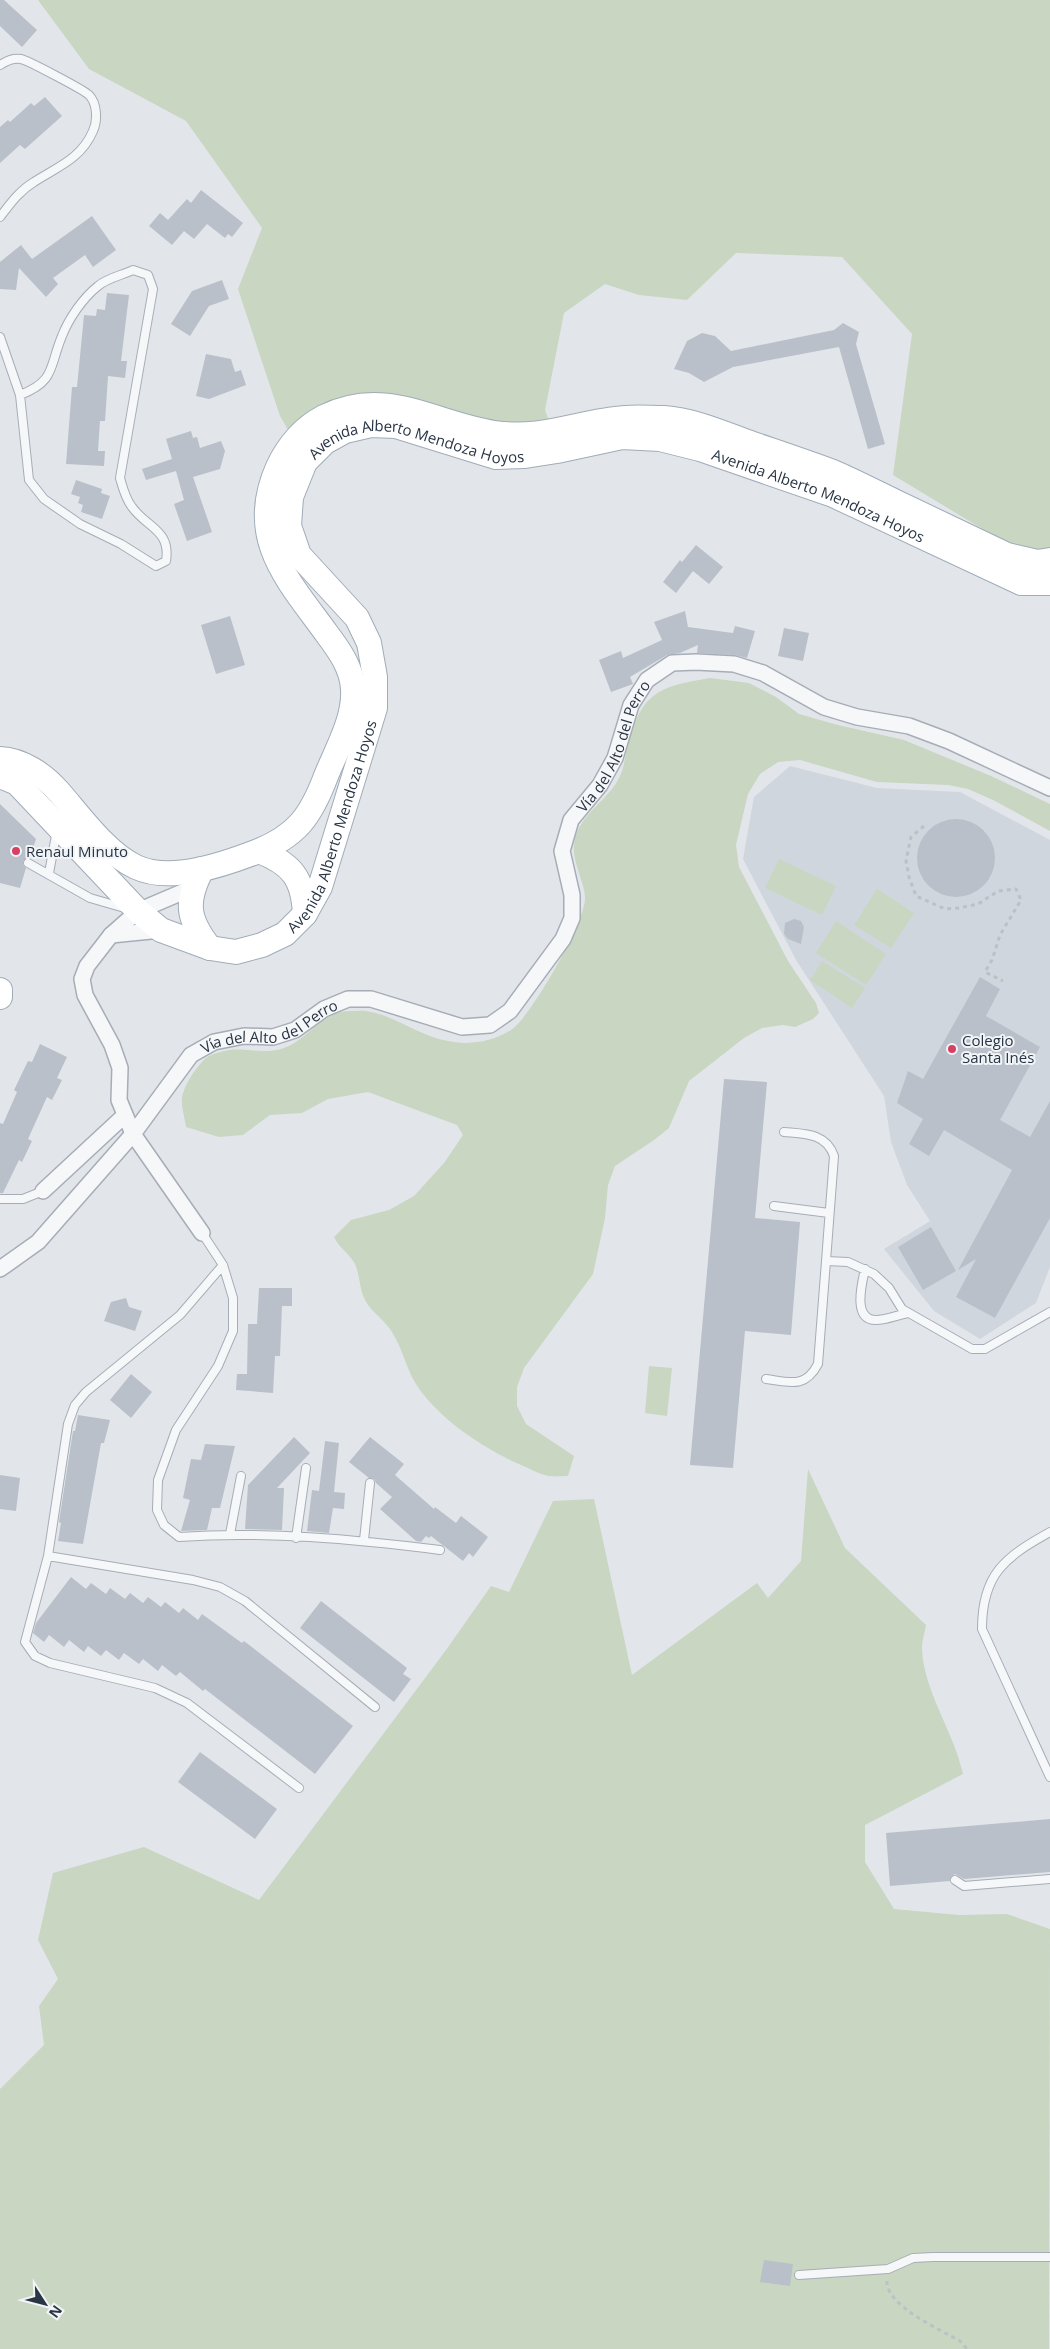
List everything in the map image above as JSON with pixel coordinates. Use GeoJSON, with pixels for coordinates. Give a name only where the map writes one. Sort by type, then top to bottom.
{"type":"FeatureCollection","features":[{"type":"Feature","properties":{"kind":"main road","name":"Avenida Alberto Mendoza Hoyos"},"geometry":{"type":"LineString","coordinates":[[0,759],[9,760],[30,768],[53,784],[116,853],[134,867],[155,874],[174,874],[197,879],[259,851],[296,829],[314,809],[353,708],[353,685],[344,657],[282,572],[270,548],[267,522],[270,494],[278,468],[294,440],[313,422],[338,410],[370,403],[406,408],[493,432],[525,435],[553,432],[623,418],[669,418],[712,429],[836,473],[1007,555],[1037,562],[1050,560]]}},
{"type":"Feature","properties":{"kind":"main road","name":"Avenida Alberto Mendoza Hoyos"},"geometry":{"type":"LineString","coordinates":[[0,776],[17,783],[138,911],[162,930],[210,948],[236,952],[262,945],[285,934],[305,914],[320,887],[376,708],[375,677],[369,643],[357,618],[299,555],[289,526],[291,497],[305,462],[325,442],[345,431],[371,425],[396,426],[496,457],[549,453],[622,437],[660,439],[700,449],[833,495],[1021,583],[1050,583]]}},
{"type":"Feature","properties":{"kind":"main road"},"geometry":{"type":"LineString","coordinates":[[259,851],[279,859],[294,873],[304,893],[305,914]]}},
{"type":"Feature","properties":{"kind":"main road"},"geometry":{"type":"LineString","coordinates":[[197,879],[190,910],[196,931],[210,948]]}},
{"type":"Feature","properties":{"kind":"main road"},"geometry":{"type":"LineString","coordinates":[[0,990],[0,997]]}},
{"type":"Feature","properties":{"kind":"street","name":"Vía del Alto del Perro"},"geometry":{"type":"LineString","coordinates":[[0,1269],[38,1242],[133,1134],[191,1055],[214,1042],[244,1036],[272,1037],[280,1035],[295,1030],[324,1009],[348,999],[371,999],[462,1027],[490,1025],[510,1011],[563,939],[572,918],[572,895],[562,851],[571,820],[600,785],[615,758],[631,705],[647,680],[672,664],[696,662],[734,664],[763,673],[824,707],[857,717],[908,726],[949,741],[1050,788]]}},
{"type":"Feature","properties":{"kind":"street"},"geometry":{"type":"LineString","coordinates":[[197,879],[138,911],[111,936],[87,966],[82,979],[85,995],[112,1045],[120,1068],[119,1100],[124,1115],[133,1134],[202,1233]]}},
{"type":"Feature","properties":{"kind":"street"},"geometry":{"type":"LineString","coordinates":[[111,936],[162,930]]}},
{"type":"Feature","properties":{"kind":"street"},"geometry":{"type":"LineString","coordinates":[[43,1190],[124,1115]]}},
{"type":"Feature","properties":{"kind":"lane"},"geometry":{"type":"LineString","coordinates":[[0,65],[10,59],[24,59],[89,95],[97,112],[94,130],[82,148],[69,162],[33,182],[14,198],[0,218]]}},
{"type":"Feature","properties":{"kind":"lane"},"geometry":{"type":"LineString","coordinates":[[0,337],[20,395],[30,480],[44,499],[80,524],[121,544],[156,566],[166,561],[168,549],[162,536],[132,508],[125,495],[120,478],[153,289],[148,275],[133,270],[99,284],[79,306],[62,334],[50,374],[37,388],[20,395]]}},
{"type":"Feature","properties":{"kind":"lane"},"geometry":{"type":"LineString","coordinates":[[49,873],[58,826]]}},
{"type":"Feature","properties":{"kind":"lane"},"geometry":{"type":"LineString","coordinates":[[28,863],[49,873],[90,898],[108,905],[138,911]]}},
{"type":"Feature","properties":{"kind":"lane"},"geometry":{"type":"LineString","coordinates":[[766,1379],[799,1383],[809,1377],[818,1364],[834,1156],[831,1148],[817,1136],[784,1132]]}},
{"type":"Feature","properties":{"kind":"lane"},"geometry":{"type":"LineString","coordinates":[[0,1199],[23,1199],[43,1190]]}},
{"type":"Feature","properties":{"kind":"lane"},"geometry":{"type":"LineString","coordinates":[[774,1206],[829,1213]]}},
{"type":"Feature","properties":{"kind":"lane"},"geometry":{"type":"LineString","coordinates":[[202,1233],[223,1265],[234,1298],[233,1331],[218,1366],[176,1430],[158,1480],[157,1510],[164,1525],[179,1537],[230,1534],[364,1540],[440,1550]]}},
{"type":"Feature","properties":{"kind":"lane"},"geometry":{"type":"LineString","coordinates":[[826,1262],[848,1262],[864,1269],[882,1280],[902,1308],[908,1313],[959,1343],[979,1351],[1050,1312]]}},
{"type":"Feature","properties":{"kind":"lane"},"geometry":{"type":"LineString","coordinates":[[223,1265],[180,1315],[86,1392],[75,1406],[68,1424],[48,1556],[26,1642],[35,1656],[50,1663],[155,1688],[187,1703],[299,1788]]}},
{"type":"Feature","properties":{"kind":"lane"},"geometry":{"type":"LineString","coordinates":[[864,1269],[860,1302],[864,1314],[870,1319],[878,1320],[908,1313]]}},
{"type":"Feature","properties":{"kind":"lane"},"geometry":{"type":"LineString","coordinates":[[296,1538],[306,1468]]}},
{"type":"Feature","properties":{"kind":"lane"},"geometry":{"type":"LineString","coordinates":[[230,1534],[241,1476]]}},
{"type":"Feature","properties":{"kind":"lane"},"geometry":{"type":"LineString","coordinates":[[364,1540],[370,1483]]}},
{"type":"Feature","properties":{"kind":"lane"},"geometry":{"type":"LineString","coordinates":[[1050,1532],[1013,1555],[998,1570],[988,1587],[982,1607],[982,1629],[1050,1777]]}},
{"type":"Feature","properties":{"kind":"lane"},"geometry":{"type":"LineString","coordinates":[[48,1556],[193,1580],[220,1587],[245,1601],[375,1707]]}},
{"type":"Feature","properties":{"kind":"lane"},"geometry":{"type":"LineString","coordinates":[[955,1880],[964,1886],[1050,1880]]}},
{"type":"Feature","properties":{"kind":"lane"},"geometry":{"type":"LineString","coordinates":[[799,2274],[888,2269],[913,2258],[970,2255],[1050,2257]]}},
{"type":"Feature","properties":{"kind":"path"},"geometry":{"type":"LineString","coordinates":[[924,826],[911,837],[906,861],[909,877],[916,896],[945,909],[960,908],[978,904],[998,891],[1016,888],[1021,900],[1000,935],[992,960],[985,972],[1003,981]]}},
{"type":"Feature","properties":{"kind":"path"},"geometry":{"type":"LineString","coordinates":[[888,2269],[887,2286],[895,2301],[960,2341],[967,2349]]}},
{"type":"Feature","properties":{"kind":"shaded area","name":"Colegio Santa Inés"},"geometry":{"type":"Polygon","coordinates":[[[790,766],[877,788],[960,792],[1050,840],[1050,1267],[1036,1303],[980,1339],[934,1311],[884,1249],[930,1221],[907,1185],[891,1142],[884,1096],[796,960],[743,859],[754,797],[790,766]]]}},
{"type":"Feature","properties":{"kind":"green space"},"geometry":{"type":"Polygon","coordinates":[[[38,0],[1050,0],[1050,560],[1037,562],[893,475],[912,334],[842,257],[736,253],[687,300],[639,295],[605,284],[564,313],[545,410],[553,432],[406,408],[294,440],[280,416],[238,289],[262,228],[186,121],[89,69],[38,0]]]}},
{"type":"Feature","properties":{"kind":"green space"},"geometry":{"type":"Polygon","coordinates":[[[710,678],[749,683],[776,697],[799,714],[904,740],[991,776],[1050,804],[1050,831],[993,800],[968,789],[948,785],[877,782],[800,760],[778,762],[760,774],[748,794],[736,845],[739,867],[788,961],[816,1003],[819,1013],[813,1019],[795,1027],[783,1025],[762,1028],[744,1038],[689,1081],[669,1128],[615,1166],[608,1185],[605,1218],[593,1274],[524,1368],[517,1387],[517,1406],[526,1424],[574,1456],[568,1476],[546,1475],[496,1453],[462,1431],[433,1405],[412,1377],[392,1332],[365,1300],[355,1264],[334,1237],[351,1220],[389,1210],[414,1196],[444,1163],[463,1135],[457,1125],[368,1092],[328,1099],[302,1113],[270,1115],[243,1135],[219,1137],[186,1127],[182,1098],[191,1076],[206,1058],[230,1050],[268,1051],[281,1049],[299,1040],[322,1021],[340,1012],[368,1011],[377,1013],[429,1036],[453,1042],[464,1043],[488,1040],[511,1030],[520,1022],[543,989],[576,928],[585,894],[574,852],[576,835],[580,826],[613,788],[620,776],[627,747],[639,715],[654,696],[664,690],[676,685],[710,678]]]}},
{"type":"Feature","properties":{"kind":"green space"},"geometry":{"type":"Polygon","coordinates":[[[779,859],[836,886],[822,915],[765,888],[779,859]]]}},
{"type":"Feature","properties":{"kind":"green space"},"geometry":{"type":"Polygon","coordinates":[[[877,889],[914,913],[891,948],[854,925],[877,889]]]}},
{"type":"Feature","properties":{"kind":"green space"},"geometry":{"type":"Polygon","coordinates":[[[836,921],[886,954],[866,985],[816,953],[836,921]]]}},
{"type":"Feature","properties":{"kind":"green space"},"geometry":{"type":"Polygon","coordinates":[[[822,961],[865,988],[852,1008],[810,980],[822,961]]]}},
{"type":"Feature","properties":{"kind":"green space"},"geometry":{"type":"Polygon","coordinates":[[[649,1366],[672,1368],[667,1416],[645,1413],[649,1366]]]}},
{"type":"Feature","properties":{"kind":"green space"},"geometry":{"type":"Polygon","coordinates":[[[808,1469],[845,1548],[926,1625],[922,1642],[924,1664],[933,1695],[953,1742],[963,1774],[865,1825],[865,1862],[894,1909],[959,1915],[1007,1914],[1050,1929],[1049,2349],[0,2349],[0,2089],[44,2045],[39,2006],[58,1979],[38,1940],[53,1873],[144,1847],[259,1900],[446,1650],[491,1586],[509,1592],[553,1501],[594,1499],[632,1675],[757,1583],[768,1598],[801,1561],[808,1469]]]}},
{"type":"Feature","properties":{"kind":"building"},"geometry":{"type":"Polygon","coordinates":[[[0,0],[4,0],[37,30],[22,47],[0,26],[0,0]]]}},
{"type":"Feature","properties":{"kind":"building"},"geometry":{"type":"Polygon","coordinates":[[[45,97],[62,116],[25,149],[20,145],[0,163],[0,127],[8,120],[10,122],[31,103],[34,106],[45,97]]]}},
{"type":"Feature","properties":{"kind":"building"},"geometry":{"type":"Polygon","coordinates":[[[201,190],[243,223],[232,237],[228,234],[225,238],[207,224],[194,239],[184,231],[172,245],[149,226],[160,213],[168,220],[187,199],[191,203],[201,190]]]}},
{"type":"Feature","properties":{"kind":"building"},"geometry":{"type":"Polygon","coordinates":[[[92,216],[116,250],[93,267],[85,255],[53,278],[58,284],[46,297],[19,268],[16,290],[0,289],[0,262],[21,245],[32,259],[92,216]]]}},
{"type":"Feature","properties":{"kind":"building"},"geometry":{"type":"Polygon","coordinates":[[[222,280],[229,299],[209,306],[190,336],[171,324],[192,291],[222,280]]]}},
{"type":"Feature","properties":{"kind":"building"},"geometry":{"type":"Polygon","coordinates":[[[107,293],[129,295],[121,361],[127,361],[125,378],[108,376],[105,421],[100,421],[98,451],[105,451],[104,466],[66,464],[72,387],[77,387],[84,315],[96,316],[97,309],[105,310],[107,293]]]}},
{"type":"Feature","properties":{"kind":"building"},"geometry":{"type":"Polygon","coordinates":[[[843,323],[859,332],[856,344],[885,444],[868,449],[839,347],[733,367],[704,382],[689,373],[674,369],[687,341],[702,333],[715,336],[731,351],[834,330],[843,323]]]}},
{"type":"Feature","properties":{"kind":"building"},"geometry":{"type":"Polygon","coordinates":[[[206,354],[231,359],[235,372],[241,370],[246,385],[209,399],[196,396],[206,354]]]}},
{"type":"Feature","properties":{"kind":"building"},"geometry":{"type":"Polygon","coordinates":[[[191,431],[193,438],[197,437],[200,448],[221,441],[225,451],[220,469],[193,477],[212,532],[187,541],[174,504],[184,500],[176,471],[146,480],[142,469],[172,459],[166,439],[191,431]]]}},
{"type":"Feature","properties":{"kind":"building"},"geometry":{"type":"Polygon","coordinates":[[[76,480],[102,489],[101,493],[110,496],[102,519],[81,512],[83,505],[78,503],[80,497],[71,494],[76,480]]]}},
{"type":"Feature","properties":{"kind":"building"},"geometry":{"type":"Polygon","coordinates":[[[696,545],[723,567],[709,584],[693,571],[676,593],[663,582],[680,560],[682,562],[696,545]]]}},
{"type":"Feature","properties":{"kind":"building"},"geometry":{"type":"Polygon","coordinates":[[[685,611],[688,627],[733,633],[735,626],[755,631],[747,658],[735,655],[697,653],[698,645],[680,653],[667,655],[630,677],[633,684],[611,692],[599,660],[621,651],[623,658],[662,640],[654,622],[685,611]]]}},
{"type":"Feature","properties":{"kind":"building"},"geometry":{"type":"Polygon","coordinates":[[[230,616],[245,665],[216,674],[201,625],[230,616]]]}},
{"type":"Feature","properties":{"kind":"building"},"geometry":{"type":"Polygon","coordinates":[[[784,628],[809,633],[803,661],[778,656],[784,628]]]}},
{"type":"Feature","properties":{"kind":"building","name":"Renaul Minuto"},"geometry":{"type":"Polygon","coordinates":[[[0,804],[36,839],[30,858],[23,861],[23,865],[26,868],[20,888],[0,883],[0,804]]]}},
{"type":"Feature","properties":{"kind":"building"},"geometry":{"type":"Polygon","coordinates":[[[948,819],[964,819],[978,825],[989,836],[995,850],[995,866],[989,880],[978,891],[964,897],[948,897],[934,891],[923,880],[917,866],[917,850],[923,836],[934,825],[948,819]]]}},
{"type":"Feature","properties":{"kind":"building"},"geometry":{"type":"Polygon","coordinates":[[[794,919],[801,921],[804,927],[801,944],[788,939],[784,934],[785,923],[794,919]]]}},
{"type":"Feature","properties":{"kind":"building"},"geometry":{"type":"Polygon","coordinates":[[[980,977],[1000,989],[986,1016],[1040,1047],[1000,1120],[1030,1137],[1050,1101],[1050,1218],[995,1318],[956,1297],[976,1259],[958,1270],[1012,1170],[944,1130],[929,1156],[909,1144],[923,1119],[897,1103],[908,1071],[923,1079],[980,977]]]}},
{"type":"Feature","properties":{"kind":"building"},"geometry":{"type":"Polygon","coordinates":[[[40,1044],[67,1057],[57,1078],[62,1080],[52,1100],[47,1097],[28,1139],[32,1141],[22,1162],[19,1160],[3,1193],[0,1193],[0,1123],[3,1124],[17,1092],[14,1090],[28,1061],[32,1062],[40,1044]]]}},
{"type":"Feature","properties":{"kind":"building"},"geometry":{"type":"Polygon","coordinates":[[[724,1079],[767,1082],[755,1218],[800,1222],[791,1335],[745,1331],[733,1468],[690,1465],[724,1079]]]}},
{"type":"Feature","properties":{"kind":"building"},"geometry":{"type":"Polygon","coordinates":[[[931,1227],[956,1271],[923,1290],[898,1247],[931,1227]]]}},
{"type":"Feature","properties":{"kind":"building"},"geometry":{"type":"Polygon","coordinates":[[[259,1288],[292,1288],[292,1306],[282,1306],[280,1356],[275,1356],[273,1393],[236,1390],[237,1374],[247,1374],[248,1324],[257,1324],[259,1288]]]}},
{"type":"Feature","properties":{"kind":"building"},"geometry":{"type":"Polygon","coordinates":[[[126,1298],[129,1307],[142,1311],[135,1331],[104,1321],[111,1302],[126,1298]]]}},
{"type":"Feature","properties":{"kind":"building"},"geometry":{"type":"Polygon","coordinates":[[[131,1374],[152,1392],[131,1418],[110,1400],[131,1374]]]}},
{"type":"Feature","properties":{"kind":"building"},"geometry":{"type":"Polygon","coordinates":[[[78,1415],[110,1420],[104,1443],[101,1443],[83,1544],[58,1541],[61,1523],[59,1522],[73,1431],[75,1431],[78,1415]]]}},
{"type":"Feature","properties":{"kind":"building"},"geometry":{"type":"Polygon","coordinates":[[[294,1437],[310,1453],[277,1488],[284,1488],[282,1530],[245,1529],[248,1485],[294,1437]]]}},
{"type":"Feature","properties":{"kind":"building"},"geometry":{"type":"Polygon","coordinates":[[[370,1437],[404,1464],[395,1475],[434,1509],[435,1507],[456,1523],[461,1516],[488,1537],[473,1557],[469,1553],[463,1561],[431,1536],[429,1538],[426,1536],[421,1542],[416,1541],[380,1509],[392,1497],[374,1479],[369,1478],[349,1462],[370,1437]]]}},
{"type":"Feature","properties":{"kind":"building"},"geometry":{"type":"Polygon","coordinates":[[[325,1441],[339,1443],[334,1492],[345,1493],[344,1509],[333,1508],[329,1533],[307,1531],[312,1490],[319,1491],[325,1441]]]}},
{"type":"Feature","properties":{"kind":"building"},"geometry":{"type":"Polygon","coordinates":[[[205,1444],[235,1446],[220,1508],[212,1508],[207,1530],[181,1531],[190,1500],[183,1498],[191,1459],[201,1460],[205,1444]]]}},
{"type":"Feature","properties":{"kind":"building"},"geometry":{"type":"Polygon","coordinates":[[[0,1475],[20,1478],[16,1511],[0,1509],[0,1475]]]}},
{"type":"Feature","properties":{"kind":"building"},"geometry":{"type":"Polygon","coordinates":[[[71,1577],[86,1589],[91,1583],[106,1594],[110,1588],[125,1599],[130,1593],[143,1603],[148,1597],[161,1607],[165,1602],[179,1613],[183,1608],[198,1620],[202,1614],[242,1643],[244,1641],[353,1726],[315,1774],[205,1689],[203,1691],[180,1672],[176,1676],[162,1665],[158,1671],[143,1659],[139,1664],[124,1653],[119,1660],[106,1650],[101,1656],[88,1646],[84,1652],[69,1640],[64,1647],[49,1635],[44,1642],[33,1633],[36,1623],[71,1577]]]}},
{"type":"Feature","properties":{"kind":"building"},"geometry":{"type":"Polygon","coordinates":[[[321,1601],[407,1668],[403,1674],[411,1679],[394,1702],[300,1628],[321,1601]]]}},
{"type":"Feature","properties":{"kind":"building"},"geometry":{"type":"Polygon","coordinates":[[[200,1752],[277,1809],[255,1839],[178,1782],[200,1752]]]}},
{"type":"Feature","properties":{"kind":"building"},"geometry":{"type":"Polygon","coordinates":[[[1050,1819],[1050,1872],[964,1879],[955,1874],[951,1877],[950,1881],[890,1886],[886,1833],[1050,1819]]]}},
{"type":"Feature","properties":{"kind":"building"},"geometry":{"type":"Polygon","coordinates":[[[764,2260],[793,2264],[790,2286],[760,2282],[764,2260]]]}},
{"type":"Feature","properties":{"kind":"place","name":"Renaul Minuto"},"geometry":{"type":"Point","coordinates":[16,851]}},
{"type":"Feature","properties":{"kind":"place","name":"Colegio Santa Inés"},"geometry":{"type":"Point","coordinates":[952,1049]}}]}
